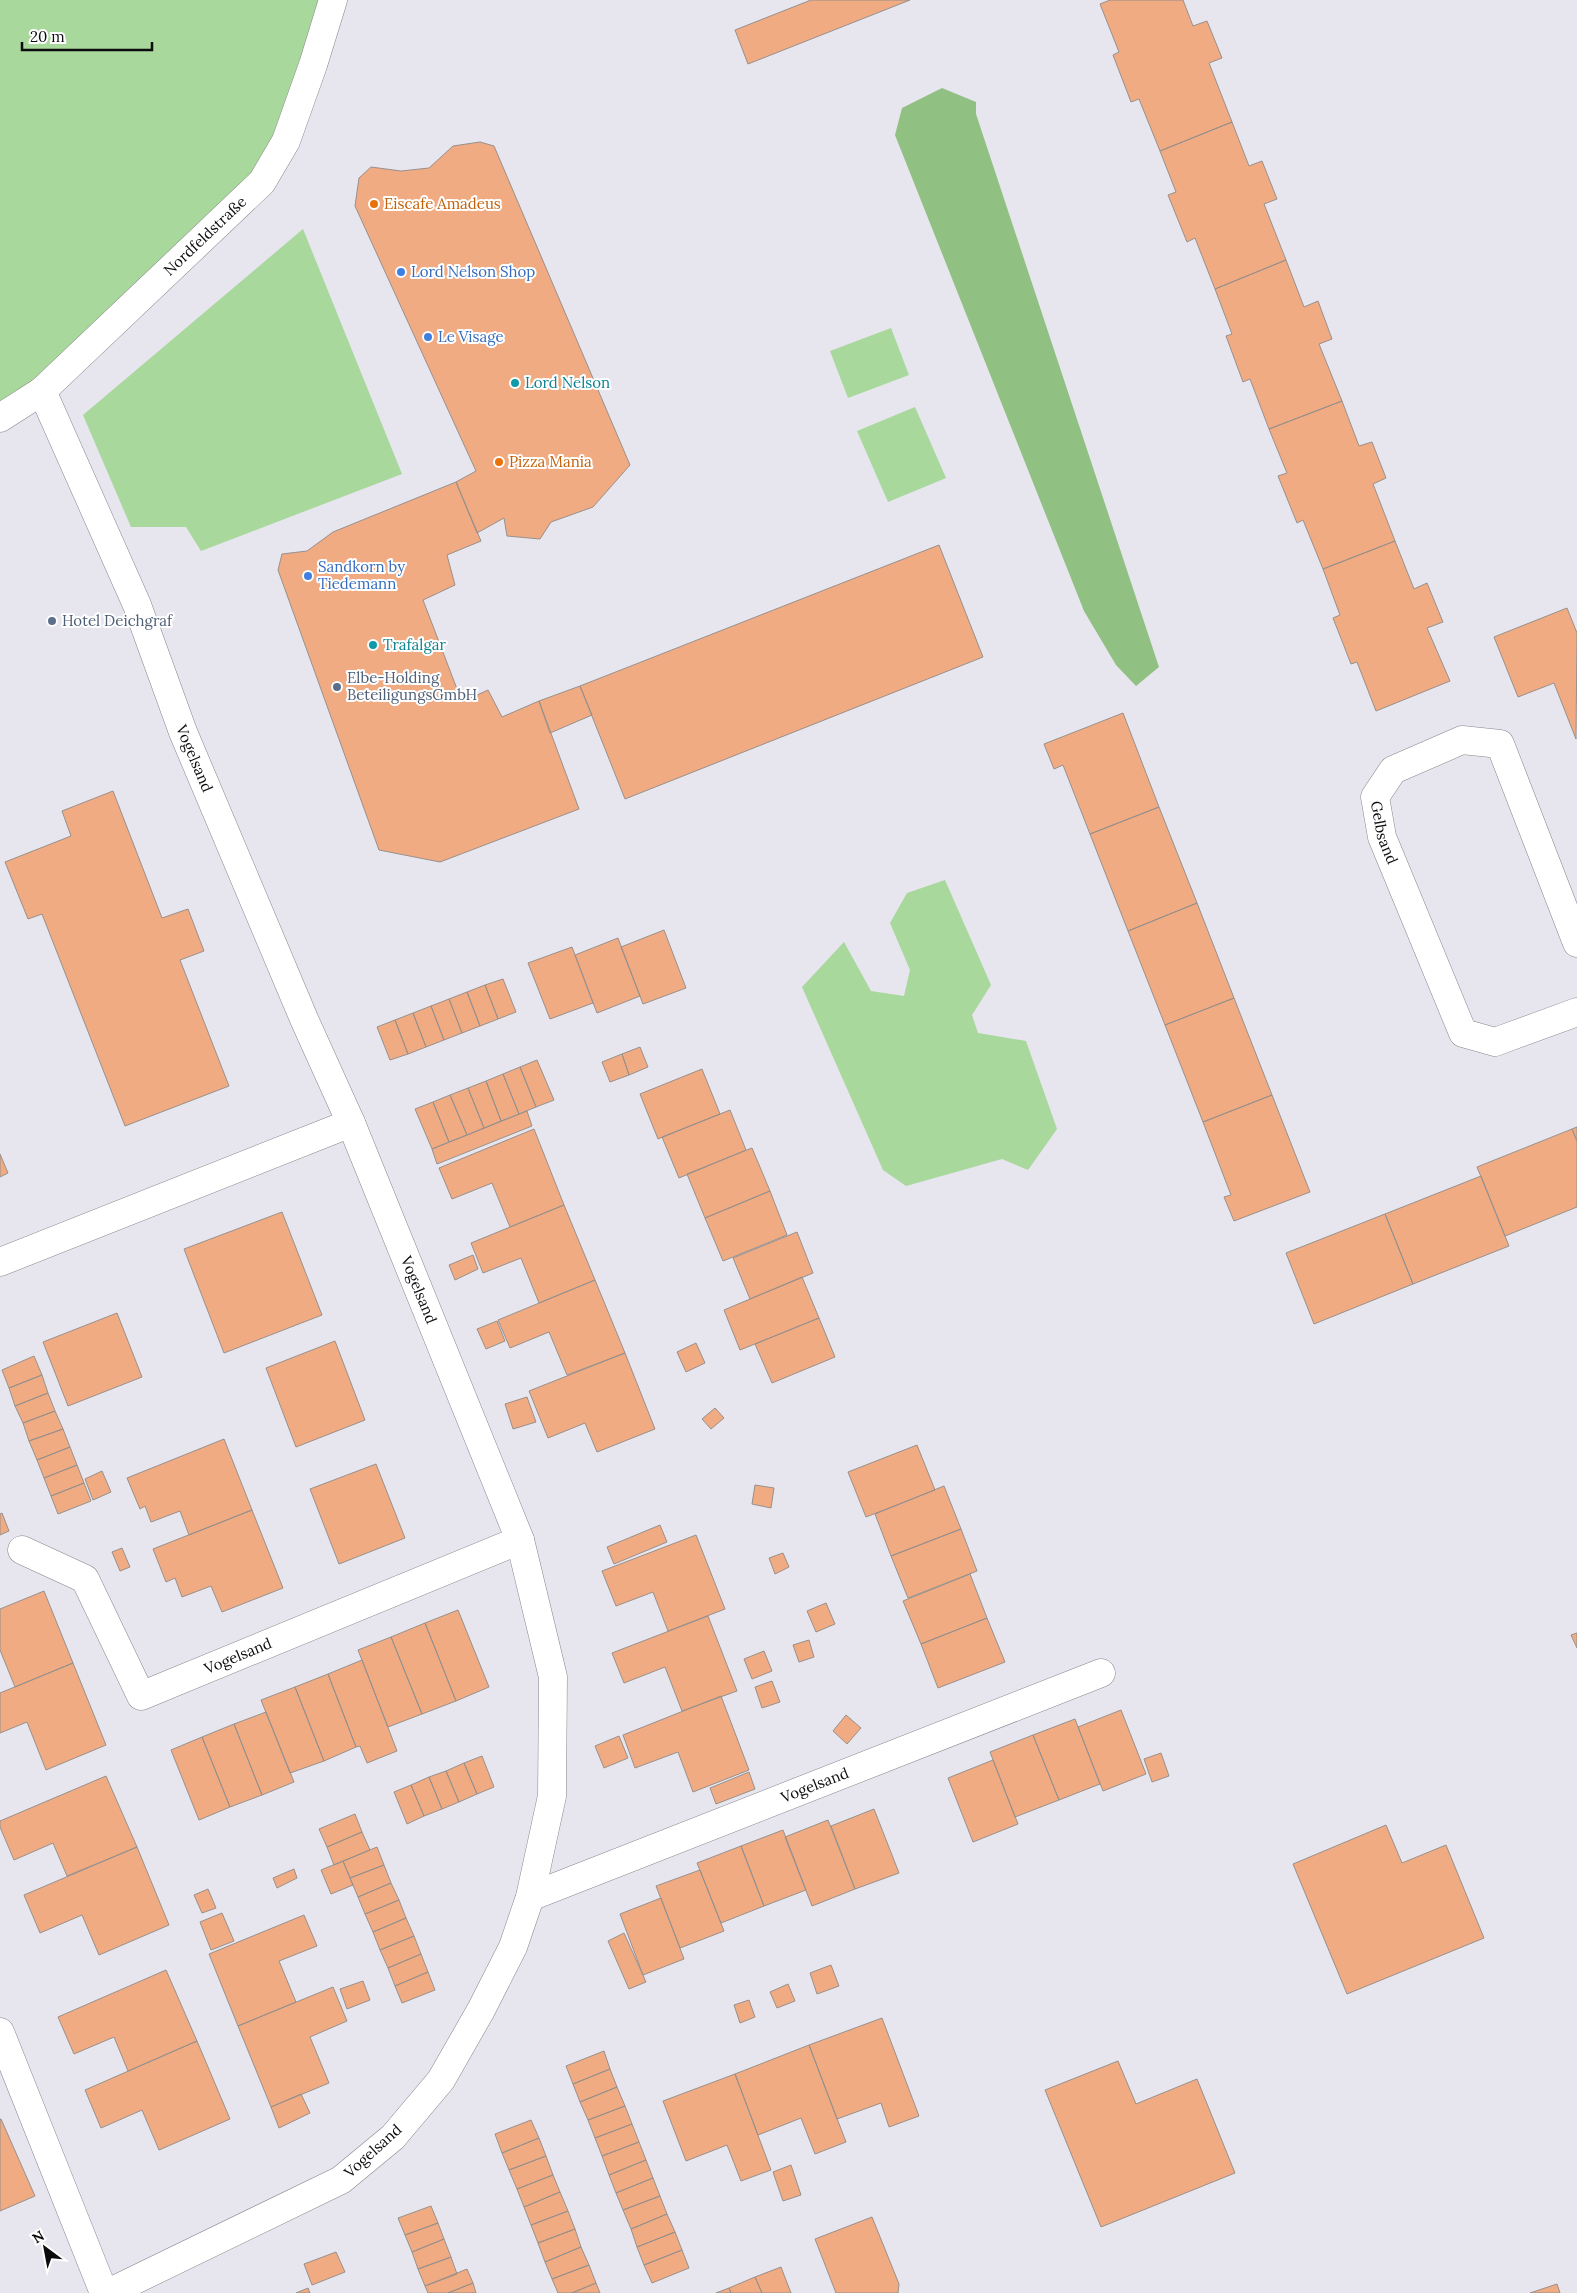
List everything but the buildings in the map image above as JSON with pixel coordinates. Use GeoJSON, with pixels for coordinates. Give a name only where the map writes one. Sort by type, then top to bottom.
{"type":"FeatureCollection","features":[{"type":"Feature","properties":{"kind":"street","name":"Nordfeldstraße"},"geometry":{"type":"LineString","coordinates":[[0,418],[42,391],[262,182],[286,141],[313,65],[333,0]]}},
{"type":"Feature","properties":{"kind":"street","name":"Vogelsand"},"geometry":{"type":"LineString","coordinates":[[42,391],[137,605],[183,732],[300,1010],[351,1123],[520,1540],[553,1677],[552,1796],[530,1897],[513,1947],[481,2010],[441,2080],[393,2137],[340,2180],[108,2293]]}},
{"type":"Feature","properties":{"kind":"street","name":"Gelbsand"},"geometry":{"type":"LineString","coordinates":[[1577,943],[1500,744],[1462,740],[1393,770],[1376,797],[1382,837],[1463,1033],[1495,1042],[1577,1012]]}},
{"type":"Feature","properties":{"kind":"street"},"geometry":{"type":"LineString","coordinates":[[0,1262],[351,1123]]}},
{"type":"Feature","properties":{"kind":"street","name":"Vogelsand"},"geometry":{"type":"LineString","coordinates":[[22,1550],[85,1579],[140,1696],[520,1540]]}},
{"type":"Feature","properties":{"kind":"street","name":"Vogelsand"},"geometry":{"type":"LineString","coordinates":[[530,1897],[1101,1673]]}},
{"type":"Feature","properties":{"kind":"street"},"geometry":{"type":"LineString","coordinates":[[0,2032],[104,2293]]}},
{"type":"Feature","properties":{"kind":"green space"},"geometry":{"type":"Polygon","coordinates":[[[0,0],[333,0],[286,141],[0,418],[0,0]]]}},
{"type":"Feature","properties":{"kind":"green space"},"geometry":{"type":"Polygon","coordinates":[[[942,88],[976,102],[976,114],[1159,667],[1136,686],[1116,665],[1084,611],[895,135],[902,108],[942,88]]]}},
{"type":"Feature","properties":{"kind":"green space"},"geometry":{"type":"Polygon","coordinates":[[[303,229],[402,474],[201,551],[186,527],[131,527],[83,415],[303,229]]]}},
{"type":"Feature","properties":{"kind":"green space"},"geometry":{"type":"Polygon","coordinates":[[[891,328],[909,375],[848,398],[830,351],[891,328]]]}},
{"type":"Feature","properties":{"kind":"green space"},"geometry":{"type":"Polygon","coordinates":[[[915,407],[946,478],[888,502],[857,431],[915,407]]]}},
{"type":"Feature","properties":{"kind":"green space"},"geometry":{"type":"Polygon","coordinates":[[[945,880],[991,985],[972,1015],[978,1033],[1026,1041],[1057,1129],[1028,1170],[1002,1159],[906,1186],[883,1170],[802,987],[844,942],[871,991],[904,996],[910,970],[890,923],[907,893],[945,880]]]}},
{"type":"Feature","properties":{"kind":"place","name":"Eiscafe Amadeus"},"geometry":{"type":"Point","coordinates":[374,204]}},
{"type":"Feature","properties":{"kind":"place","name":"Lord Nelson Shop"},"geometry":{"type":"Point","coordinates":[401,272]}},
{"type":"Feature","properties":{"kind":"place","name":"Le Visage"},"geometry":{"type":"Point","coordinates":[428,337]}},
{"type":"Feature","properties":{"kind":"place","name":"Lord Nelson"},"geometry":{"type":"Point","coordinates":[515,383]}},
{"type":"Feature","properties":{"kind":"place","name":"Pizza Mania"},"geometry":{"type":"Point","coordinates":[499,462]}},
{"type":"Feature","properties":{"kind":"place","name":"Sandkorn by Tiedemann"},"geometry":{"type":"Point","coordinates":[308,576]}},
{"type":"Feature","properties":{"kind":"place","name":"Hotel Deichgraf"},"geometry":{"type":"Point","coordinates":[52,621]}},
{"type":"Feature","properties":{"kind":"place","name":"Trafalgar"},"geometry":{"type":"Point","coordinates":[373,645]}},
{"type":"Feature","properties":{"kind":"place","name":"Elbe-Holding BeteiligungsGmbH"},"geometry":{"type":"Point","coordinates":[337,687]}}]}
